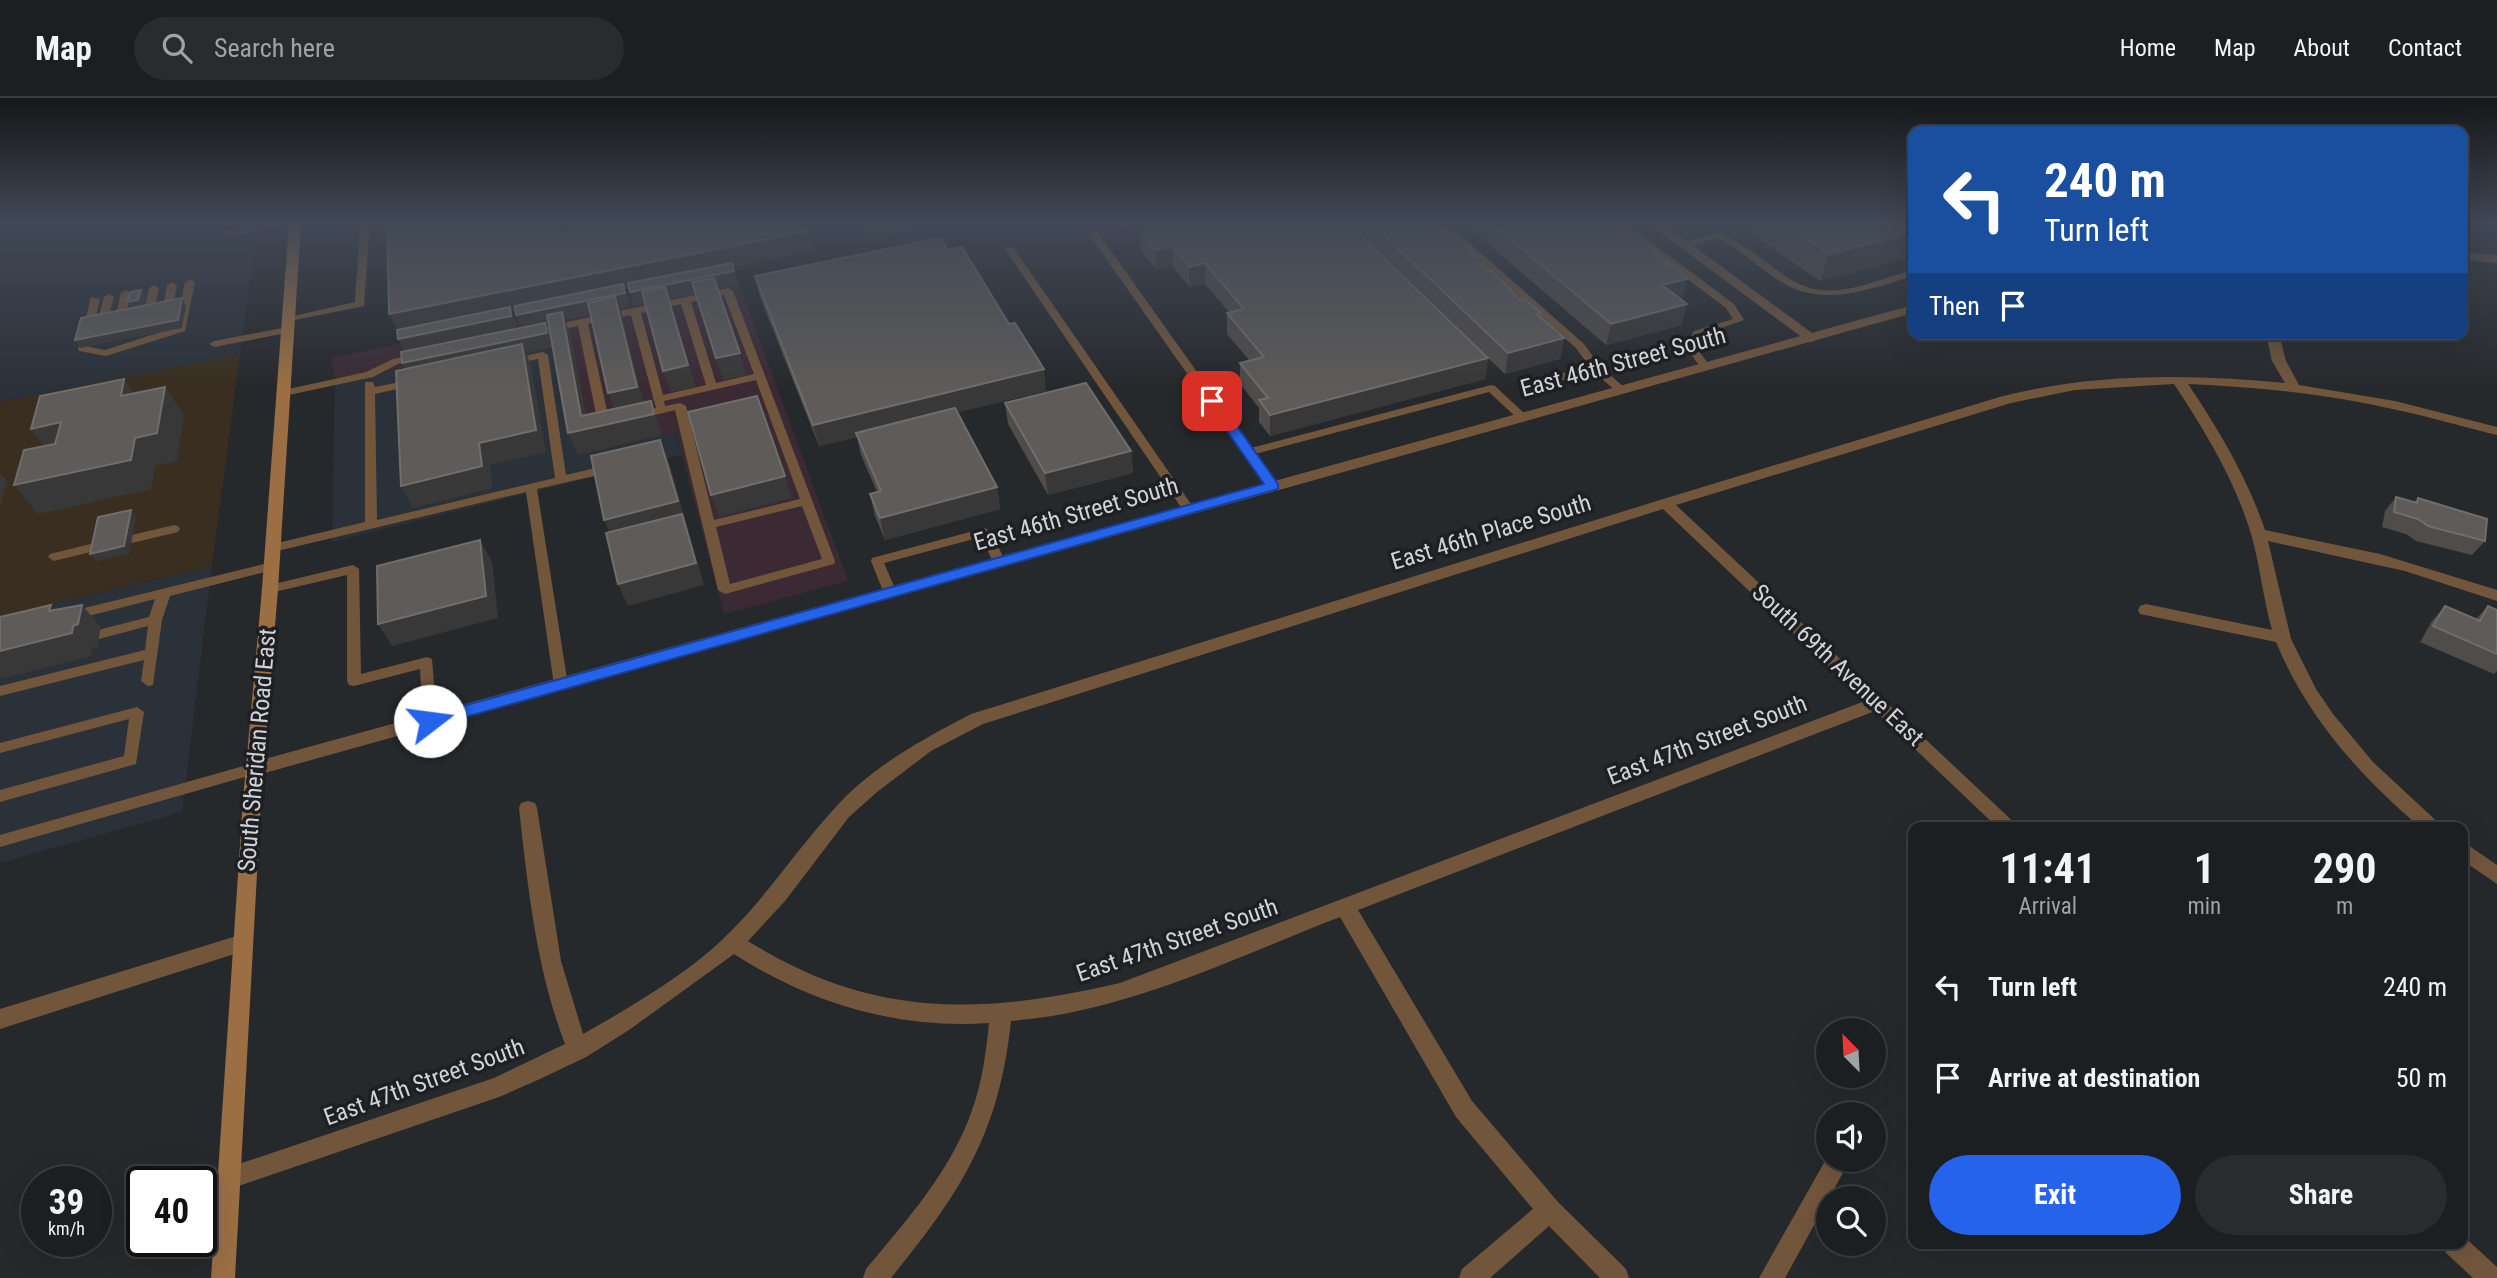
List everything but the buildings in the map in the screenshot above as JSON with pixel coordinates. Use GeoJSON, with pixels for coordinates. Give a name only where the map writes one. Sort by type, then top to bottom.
{"type":"FeatureCollection","features":[{"type":"Feature","properties":{"kind":"main road","name":"South Sheridan Road East"},"geometry":{"type":"LineString","coordinates":[[223,1278],[254,769],[272,566],[291,278]]}},
{"type":"Feature","properties":{"kind":"street"},"geometry":{"type":"LineString","coordinates":[[1730,278],[1812,338]]}},
{"type":"Feature","properties":{"kind":"street","name":"East 46th Street South"},"geometry":{"type":"LineString","coordinates":[[254,769],[1908,310]]}},
{"type":"Feature","properties":{"kind":"street"},"geometry":{"type":"LineString","coordinates":[[2274,340],[2279,361],[2295,389]]}},
{"type":"Feature","properties":{"kind":"street"},"geometry":{"type":"LineString","coordinates":[[2178,380],[2234,469],[2259,534],[2283,638],[2297,671],[2342,736],[2382,781],[2428,822]]}},
{"type":"Feature","properties":{"kind":"street","name":"East 46th Place South"},"geometry":{"type":"LineString","coordinates":[[733,943],[778,895],[842,812],[870,787],[925,746],[977,719],[1665,503],[2004,400],[2075,386],[2178,380],[2219,381],[2295,389],[2424,411],[2497,431]]}},
{"type":"Feature","properties":{"kind":"street","name":"South 69th Avenue East"},"geometry":{"type":"LineString","coordinates":[[1665,503],[2005,822]]}},
{"type":"Feature","properties":{"kind":"street"},"geometry":{"type":"LineString","coordinates":[[2259,534],[2420,568],[2497,596]]}},
{"type":"Feature","properties":{"kind":"street"},"geometry":{"type":"LineString","coordinates":[[2146,610],[2283,638]]}},
{"type":"Feature","properties":{"kind":"street","name":"East 47th Street South"},"geometry":{"type":"LineString","coordinates":[[230,1178],[499,1087],[578,1050],[656,1004],[733,943],[782,972],[848,999],[911,1012],[1001,1014],[1069,1005],[1121,992],[1878,703]]}},
{"type":"Feature","properties":{"kind":"street"},"geometry":{"type":"LineString","coordinates":[[528,808],[548,954],[558,995],[578,1050]]}},
{"type":"Feature","properties":{"kind":"street"},"geometry":{"type":"LineString","coordinates":[[2468,854],[2497,876]]}},
{"type":"Feature","properties":{"kind":"street"},"geometry":{"type":"LineString","coordinates":[[1345,907],[1464,1109],[1550,1210],[1618,1278]]}},
{"type":"Feature","properties":{"kind":"street"},"geometry":{"type":"LineString","coordinates":[[0,1019],[243,943]]}},
{"type":"Feature","properties":{"kind":"street"},"geometry":{"type":"LineString","coordinates":[[875,1278],[944,1189],[966,1148],[983,1112],[991,1085],[1001,1014]]}},
{"type":"Feature","properties":{"kind":"street"},"geometry":{"type":"LineString","coordinates":[[1771,1278],[1831,1172]]}},
{"type":"Feature","properties":{"kind":"street"},"geometry":{"type":"LineString","coordinates":[[1471,1278],[1550,1210]]}},
{"type":"Feature","properties":{"kind":"street"},"geometry":{"type":"LineString","coordinates":[[2460,1249],[2491,1278]]}},
{"type":"Feature","properties":{"kind":"lane"},"geometry":{"type":"LineString","coordinates":[[214,344],[359,304],[361,278]]}},
{"type":"Feature","properties":{"kind":"lane"},"geometry":{"type":"LineString","coordinates":[[1030,278],[1189,510]]}},
{"type":"Feature","properties":{"kind":"lane"},"geometry":{"type":"LineString","coordinates":[[1125,278],[1273,486]]}},
{"type":"Feature","properties":{"kind":"lane"},"geometry":{"type":"LineString","coordinates":[[1503,278],[1580,346],[1596,368],[1620,390]]}},
{"type":"Feature","properties":{"kind":"lane"},"geometry":{"type":"LineString","coordinates":[[1693,278],[1730,306],[1739,320],[1698,333],[1690,346],[1705,366]]}},
{"type":"Feature","properties":{"kind":"lane"},"geometry":{"type":"LineString","coordinates":[[1784,278],[1800,289],[1816,294],[1834,293],[1893,278]]}},
{"type":"Feature","properties":{"kind":"lane"},"geometry":{"type":"LineString","coordinates":[[95,299],[83,349],[105,359],[181,329],[190,282]]}},
{"type":"Feature","properties":{"kind":"lane"},"geometry":{"type":"LineString","coordinates":[[105,359],[163,332],[172,285]]}},
{"type":"Feature","properties":{"kind":"lane"},"geometry":{"type":"LineString","coordinates":[[105,359],[145,336],[153,288]]}},
{"type":"Feature","properties":{"kind":"lane"},"geometry":{"type":"LineString","coordinates":[[542,330],[728,291],[760,376],[766,410],[829,561],[725,590],[709,525],[692,428],[680,407],[660,405]]}},
{"type":"Feature","properties":{"kind":"lane"},"geometry":{"type":"LineString","coordinates":[[105,359],[114,343],[126,293]]}},
{"type":"Feature","properties":{"kind":"lane"},"geometry":{"type":"LineString","coordinates":[[105,359],[96,346],[109,297]]}},
{"type":"Feature","properties":{"kind":"lane"},"geometry":{"type":"LineString","coordinates":[[685,300],[712,387]]}},
{"type":"Feature","properties":{"kind":"lane"},"geometry":{"type":"LineString","coordinates":[[635,311],[660,405]]}},
{"type":"Feature","properties":{"kind":"lane"},"geometry":{"type":"LineString","coordinates":[[582,322],[604,424],[712,387],[760,376]]}},
{"type":"Feature","properties":{"kind":"lane"},"geometry":{"type":"LineString","coordinates":[[284,393],[369,375],[397,361],[434,353]]}},
{"type":"Feature","properties":{"kind":"lane"},"geometry":{"type":"LineString","coordinates":[[503,363],[543,355],[561,480]]}},
{"type":"Feature","properties":{"kind":"lane"},"geometry":{"type":"LineString","coordinates":[[1530,386],[1596,368]]}},
{"type":"Feature","properties":{"kind":"lane"},"geometry":{"type":"LineString","coordinates":[[369,375],[371,525]]}},
{"type":"Feature","properties":{"kind":"lane"},"geometry":{"type":"LineString","coordinates":[[369,392],[423,381]]}},
{"type":"Feature","properties":{"kind":"lane"},"geometry":{"type":"LineString","coordinates":[[1248,452],[1491,388],[1522,417]]}},
{"type":"Feature","properties":{"kind":"lane"},"geometry":{"type":"LineString","coordinates":[[273,548],[622,465]]}},
{"type":"Feature","properties":{"kind":"lane"},"geometry":{"type":"LineString","coordinates":[[531,487],[561,685]]}},
{"type":"Feature","properties":{"kind":"lane"},"geometry":{"type":"LineString","coordinates":[[709,525],[806,501]]}},
{"type":"Feature","properties":{"kind":"lane"},"geometry":{"type":"LineString","coordinates":[[132,539],[174,529]]}},
{"type":"Feature","properties":{"kind":"lane"},"geometry":{"type":"LineString","coordinates":[[890,593],[877,561],[985,532],[1000,563]]}},
{"type":"Feature","properties":{"kind":"lane"},"geometry":{"type":"LineString","coordinates":[[54,557],[99,546]]}},
{"type":"Feature","properties":{"kind":"lane"},"geometry":{"type":"LineString","coordinates":[[50,620],[272,566]]}},
{"type":"Feature","properties":{"kind":"lane"},"geometry":{"type":"LineString","coordinates":[[270,589],[353,569],[354,681],[427,662],[430,721]]}},
{"type":"Feature","properties":{"kind":"lane"},"geometry":{"type":"LineString","coordinates":[[148,681],[155,620],[164,593]]}},
{"type":"Feature","properties":{"kind":"lane"},"geometry":{"type":"LineString","coordinates":[[99,634],[155,620]]}},
{"type":"Feature","properties":{"kind":"lane"},"geometry":{"type":"LineString","coordinates":[[0,691],[151,653]]}},
{"type":"Feature","properties":{"kind":"lane"},"geometry":{"type":"LineString","coordinates":[[0,748],[137,712],[131,760],[0,796]]}},
{"type":"Feature","properties":{"kind":"lane"},"geometry":{"type":"LineString","coordinates":[[0,841],[254,769]]}},
{"type":"Feature","properties":{"kind":"shaded area"},"geometry":{"type":"Polygon","coordinates":[[[0,278],[250,278],[240,354],[0,402],[0,278]]]}},
{"type":"Feature","properties":{"kind":"shaded area"},"geometry":{"type":"Polygon","coordinates":[[[721,278],[737,278],[848,581],[724,614],[676,432],[577,456],[557,347],[409,378],[407,367],[335,382],[331,358],[721,278]]]}},
{"type":"Feature","properties":{"kind":"shaded area"},"geometry":{"type":"Polygon","coordinates":[[[557,347],[676,432],[682,455],[332,542],[335,382],[408,367],[409,378],[557,347]]]}},
{"type":"Feature","properties":{"kind":"shaded area"},"geometry":{"type":"Polygon","coordinates":[[[240,354],[212,566],[0,616],[0,402],[240,354]]]}},
{"type":"Feature","properties":{"kind":"shaded area"},"geometry":{"type":"Polygon","coordinates":[[[212,566],[182,812],[0,863],[0,616],[212,566]]]}},
{"type":"Feature","properties":{"kind":"route"},"geometry":{"type":"LineString","coordinates":[[430,721],[1273,486],[1212,401]]}}]}
